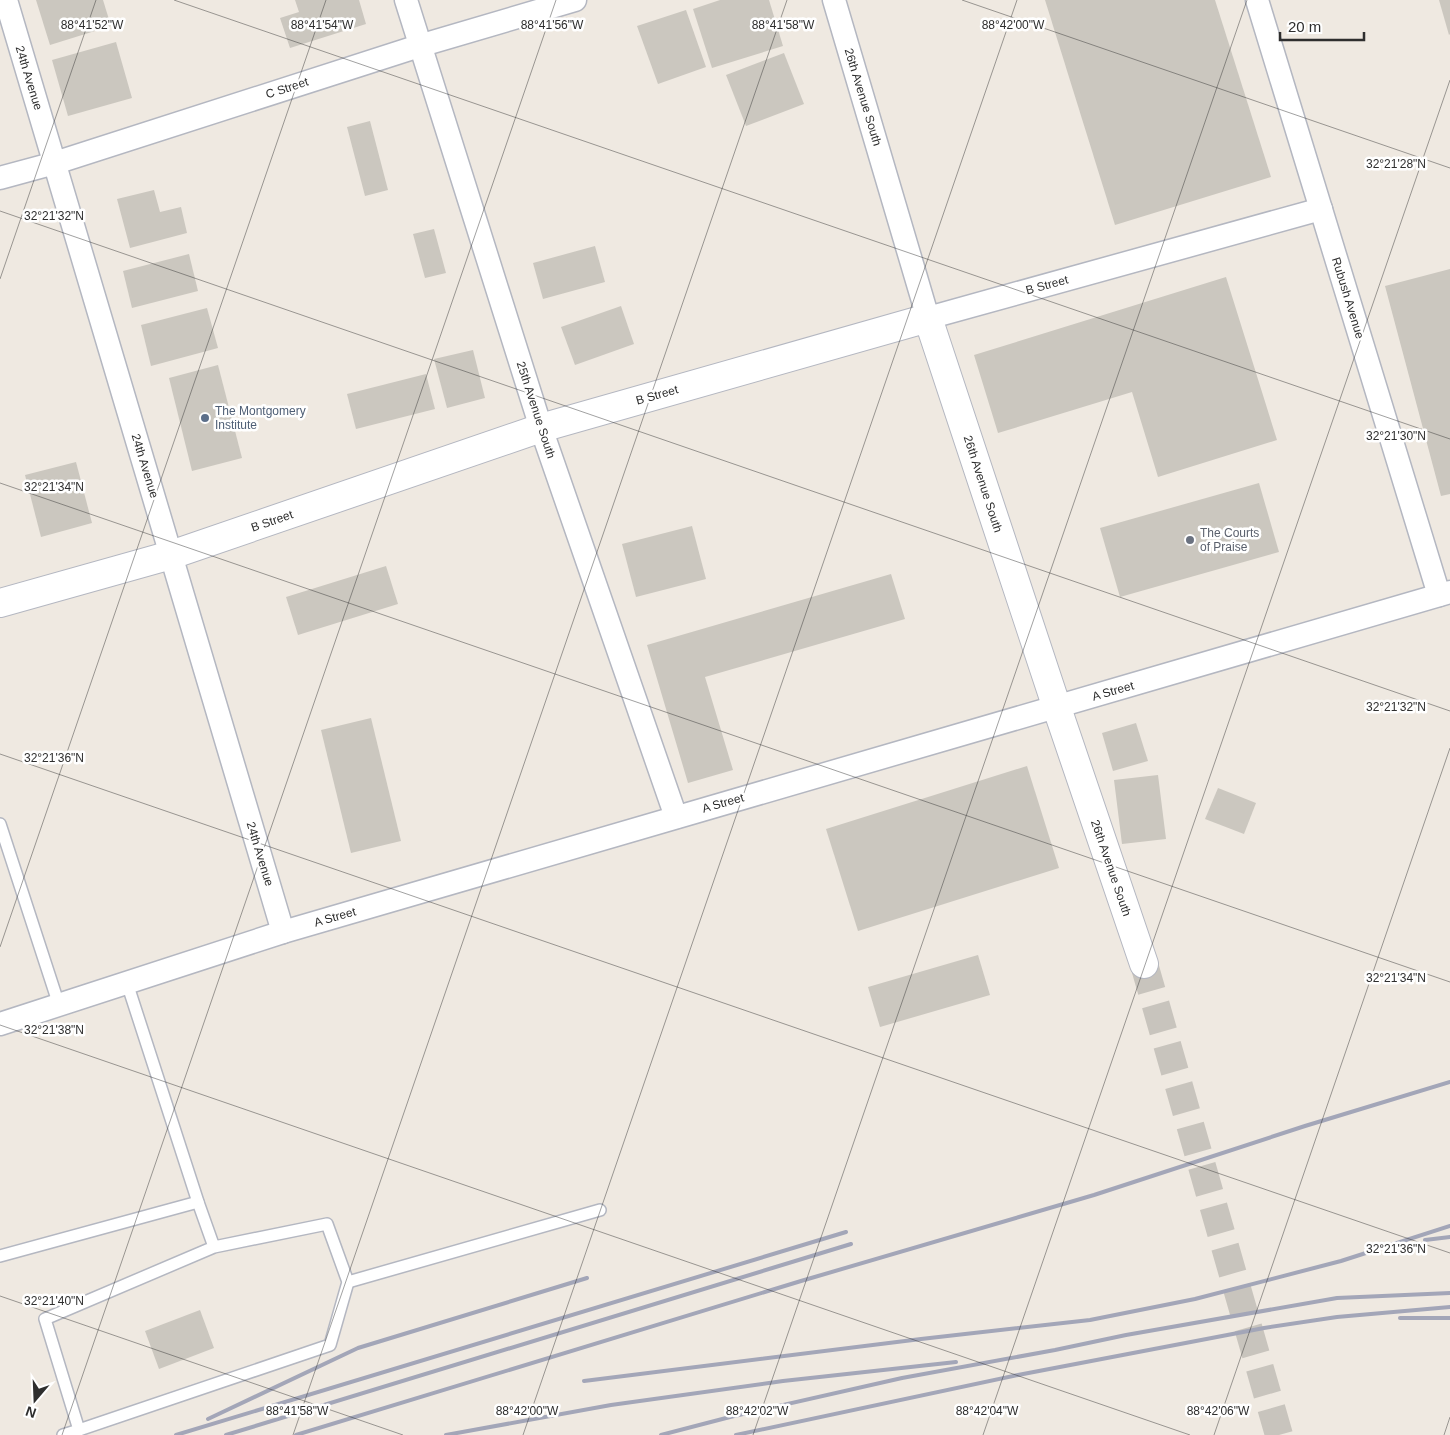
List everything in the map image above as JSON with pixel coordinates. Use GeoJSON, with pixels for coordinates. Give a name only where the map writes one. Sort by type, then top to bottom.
{"type":"FeatureCollection","features":[{"type":"Feature","properties":{"kind":"street","name":"24th Avenue"},"geometry":{"type":"LineString","coordinates":[[6,0],[283,932]]}},
{"type":"Feature","properties":{"kind":"street","name":"25th Avenue South"},"geometry":{"type":"LineString","coordinates":[[406,0],[541,428],[676,817]]}},
{"type":"Feature","properties":{"kind":"street","name":"C Street"},"geometry":{"type":"LineString","coordinates":[[0,178],[55,163],[419,46],[575,0]]}},
{"type":"Feature","properties":{"kind":"street","name":"26th Avenue South"},"geometry":{"type":"LineString","coordinates":[[834,0],[928,318],[1144,964]]}},
{"type":"Feature","properties":{"kind":"street","name":"Rubush Avenue"},"geometry":{"type":"LineString","coordinates":[[1257,0],[1321,209],[1445,594]]}},
{"type":"Feature","properties":{"kind":"street","name":"B Street"},"geometry":{"type":"LineString","coordinates":[[0,603],[171,556],[541,428],[1321,209]]}},
{"type":"Feature","properties":{"kind":"street","name":"A Street"},"geometry":{"type":"LineString","coordinates":[[0,1024],[283,932],[1445,594]]}},
{"type":"Feature","properties":{"kind":"lane"},"geometry":{"type":"LineString","coordinates":[[0,824],[59,1005]]}},
{"type":"Feature","properties":{"kind":"lane"},"geometry":{"type":"LineString","coordinates":[[127,983],[214,1247]]}},
{"type":"Feature","properties":{"kind":"lane"},"geometry":{"type":"LineString","coordinates":[[0,1256],[198,1202]]}},
{"type":"Feature","properties":{"kind":"lane"},"geometry":{"type":"LineString","coordinates":[[348,1282],[600,1210]]}},
{"type":"Feature","properties":{"kind":"lane"},"geometry":{"type":"LineString","coordinates":[[63,1435],[79,1430],[330,1345],[348,1282],[327,1224],[214,1247],[44,1320],[79,1430]]}},
{"type":"Feature","properties":{"kind":"building"},"geometry":{"type":"Polygon","coordinates":[[[36,0],[103,0],[111,26],[50,45],[36,0]]]}},
{"type":"Feature","properties":{"kind":"building"},"geometry":{"type":"Polygon","coordinates":[[[295,0],[359,0],[366,24],[290,48],[280,18],[299,12],[295,0]]]}},
{"type":"Feature","properties":{"kind":"building"},"geometry":{"type":"Polygon","coordinates":[[[720,0],[769,0],[783,46],[712,68],[693,9],[720,0]]]}},
{"type":"Feature","properties":{"kind":"building"},"geometry":{"type":"Polygon","coordinates":[[[1045,0],[1215,0],[1271,177],[1115,225],[1045,0]]]}},
{"type":"Feature","properties":{"kind":"building"},"geometry":{"type":"Polygon","coordinates":[[[1439,0],[1450,0],[1449,35],[1439,0]]]}},
{"type":"Feature","properties":{"kind":"building"},"geometry":{"type":"Polygon","coordinates":[[[686,10],[706,67],[658,84],[637,26],[686,10]]]}},
{"type":"Feature","properties":{"kind":"building"},"geometry":{"type":"Polygon","coordinates":[[[116,42],[132,98],[68,116],[52,60],[116,42]]]}},
{"type":"Feature","properties":{"kind":"building"},"geometry":{"type":"Polygon","coordinates":[[[784,53],[804,104],[746,126],[726,75],[784,53]]]}},
{"type":"Feature","properties":{"kind":"building"},"geometry":{"type":"Polygon","coordinates":[[[370,121],[388,190],[365,196],[347,127],[370,121]]]}},
{"type":"Feature","properties":{"kind":"building"},"geometry":{"type":"Polygon","coordinates":[[[154,190],[160,212],[181,207],[187,233],[130,248],[117,199],[154,190]]]}},
{"type":"Feature","properties":{"kind":"building"},"geometry":{"type":"Polygon","coordinates":[[[434,229],[446,273],[425,278],[413,234],[434,229]]]}},
{"type":"Feature","properties":{"kind":"building"},"geometry":{"type":"Polygon","coordinates":[[[595,246],[605,282],[543,299],[533,263],[595,246]]]}},
{"type":"Feature","properties":{"kind":"building"},"geometry":{"type":"Polygon","coordinates":[[[189,254],[198,291],[132,308],[123,271],[189,254]]]}},
{"type":"Feature","properties":{"kind":"building"},"geometry":{"type":"Polygon","coordinates":[[[1450,269],[1450,494],[1441,496],[1385,286],[1450,269]]]}},
{"type":"Feature","properties":{"kind":"building"},"geometry":{"type":"Polygon","coordinates":[[[1226,277],[1277,440],[1158,477],[1132,392],[998,433],[974,355],[1226,277]]]}},
{"type":"Feature","properties":{"kind":"building"},"geometry":{"type":"Polygon","coordinates":[[[621,306],[634,344],[575,365],[561,327],[621,306]]]}},
{"type":"Feature","properties":{"kind":"building"},"geometry":{"type":"Polygon","coordinates":[[[207,308],[218,348],[151,366],[141,325],[207,308]]]}},
{"type":"Feature","properties":{"kind":"building"},"geometry":{"type":"Polygon","coordinates":[[[473,350],[485,398],[447,408],[434,359],[473,350]]]}},
{"type":"Feature","properties":{"kind":"building","name":"The Montgomery Institute"},"geometry":{"type":"Polygon","coordinates":[[[218,365],[242,458],[192,471],[169,378],[218,365]]]}},
{"type":"Feature","properties":{"kind":"building"},"geometry":{"type":"Polygon","coordinates":[[[426,374],[435,409],[356,429],[347,394],[426,374]]]}},
{"type":"Feature","properties":{"kind":"building"},"geometry":{"type":"Polygon","coordinates":[[[76,462],[92,523],[41,537],[25,475],[76,462]]]}},
{"type":"Feature","properties":{"kind":"building","name":"The Courts of Praise"},"geometry":{"type":"Polygon","coordinates":[[[1259,483],[1279,552],[1120,597],[1100,528],[1259,483]]]}},
{"type":"Feature","properties":{"kind":"building"},"geometry":{"type":"Polygon","coordinates":[[[692,526],[706,579],[636,597],[622,544],[692,526]]]}},
{"type":"Feature","properties":{"kind":"building"},"geometry":{"type":"Polygon","coordinates":[[[386,566],[398,604],[298,635],[286,597],[386,566]]]}},
{"type":"Feature","properties":{"kind":"building"},"geometry":{"type":"Polygon","coordinates":[[[891,574],[905,619],[705,677],[733,770],[688,783],[647,645],[891,574]]]}},
{"type":"Feature","properties":{"kind":"building"},"geometry":{"type":"Polygon","coordinates":[[[371,718],[401,841],[351,853],[321,730],[371,718]]]}},
{"type":"Feature","properties":{"kind":"building"},"geometry":{"type":"Polygon","coordinates":[[[1136,723],[1148,761],[1113,771],[1102,733],[1136,723]]]}},
{"type":"Feature","properties":{"kind":"building"},"geometry":{"type":"Polygon","coordinates":[[[1027,766],[1059,868],[858,931],[826,829],[1027,766]]]}},
{"type":"Feature","properties":{"kind":"building"},"geometry":{"type":"Polygon","coordinates":[[[1158,775],[1166,839],[1122,844],[1114,780],[1158,775]]]}},
{"type":"Feature","properties":{"kind":"building"},"geometry":{"type":"Polygon","coordinates":[[[1218,788],[1256,803],[1244,834],[1205,819],[1218,788]]]}},
{"type":"Feature","properties":{"kind":"building"},"geometry":{"type":"Polygon","coordinates":[[[978,955],[990,995],[880,1027],[868,987],[978,955]]]}},
{"type":"Feature","properties":{"kind":"building"},"geometry":{"type":"Polygon","coordinates":[[[200,1310],[214,1348],[159,1369],[145,1331],[200,1310]]]}},
{"type":"Feature","properties":{"kind":"tunnel"},"geometry":{"type":"LineString","coordinates":[[1144,964],[1279,1435]]}},
{"type":"Feature","properties":{"kind":"railway"},"geometry":{"type":"LineString","coordinates":[[296,1435],[801,1281],[1094,1195],[1305,1126],[1450,1082]]}},
{"type":"Feature","properties":{"kind":"railway"},"geometry":{"type":"LineString","coordinates":[[584,1381],[1090,1320],[1195,1299],[1341,1261],[1450,1226]]}},
{"type":"Feature","properties":{"kind":"railway"},"geometry":{"type":"LineString","coordinates":[[176,1435],[846,1232]]}},
{"type":"Feature","properties":{"kind":"railway"},"geometry":{"type":"LineString","coordinates":[[1425,1240],[1450,1237]]}},
{"type":"Feature","properties":{"kind":"railway"},"geometry":{"type":"LineString","coordinates":[[226,1435],[851,1244]]}},
{"type":"Feature","properties":{"kind":"railway"},"geometry":{"type":"LineString","coordinates":[[208,1419],[358,1348],[587,1278]]}},
{"type":"Feature","properties":{"kind":"railway"},"geometry":{"type":"LineString","coordinates":[[661,1435],[730,1417],[902,1378],[1126,1335],[1337,1298],[1450,1293]]}},
{"type":"Feature","properties":{"kind":"railway"},"geometry":{"type":"LineString","coordinates":[[736,1435],[1018,1375],[1264,1328],[1337,1317],[1450,1307]]}},
{"type":"Feature","properties":{"kind":"railway"},"geometry":{"type":"LineString","coordinates":[[1400,1318],[1450,1318]]}},
{"type":"Feature","properties":{"kind":"railway"},"geometry":{"type":"LineString","coordinates":[[446,1435],[611,1405],[783,1381],[956,1362]]}},
{"type":"Feature","properties":{"kind":"place","name":"The Montgomery Institute"},"geometry":{"type":"Point","coordinates":[205,418]}},
{"type":"Feature","properties":{"kind":"place","name":"The Courts of Praise"},"geometry":{"type":"Point","coordinates":[1190,540]}}]}
